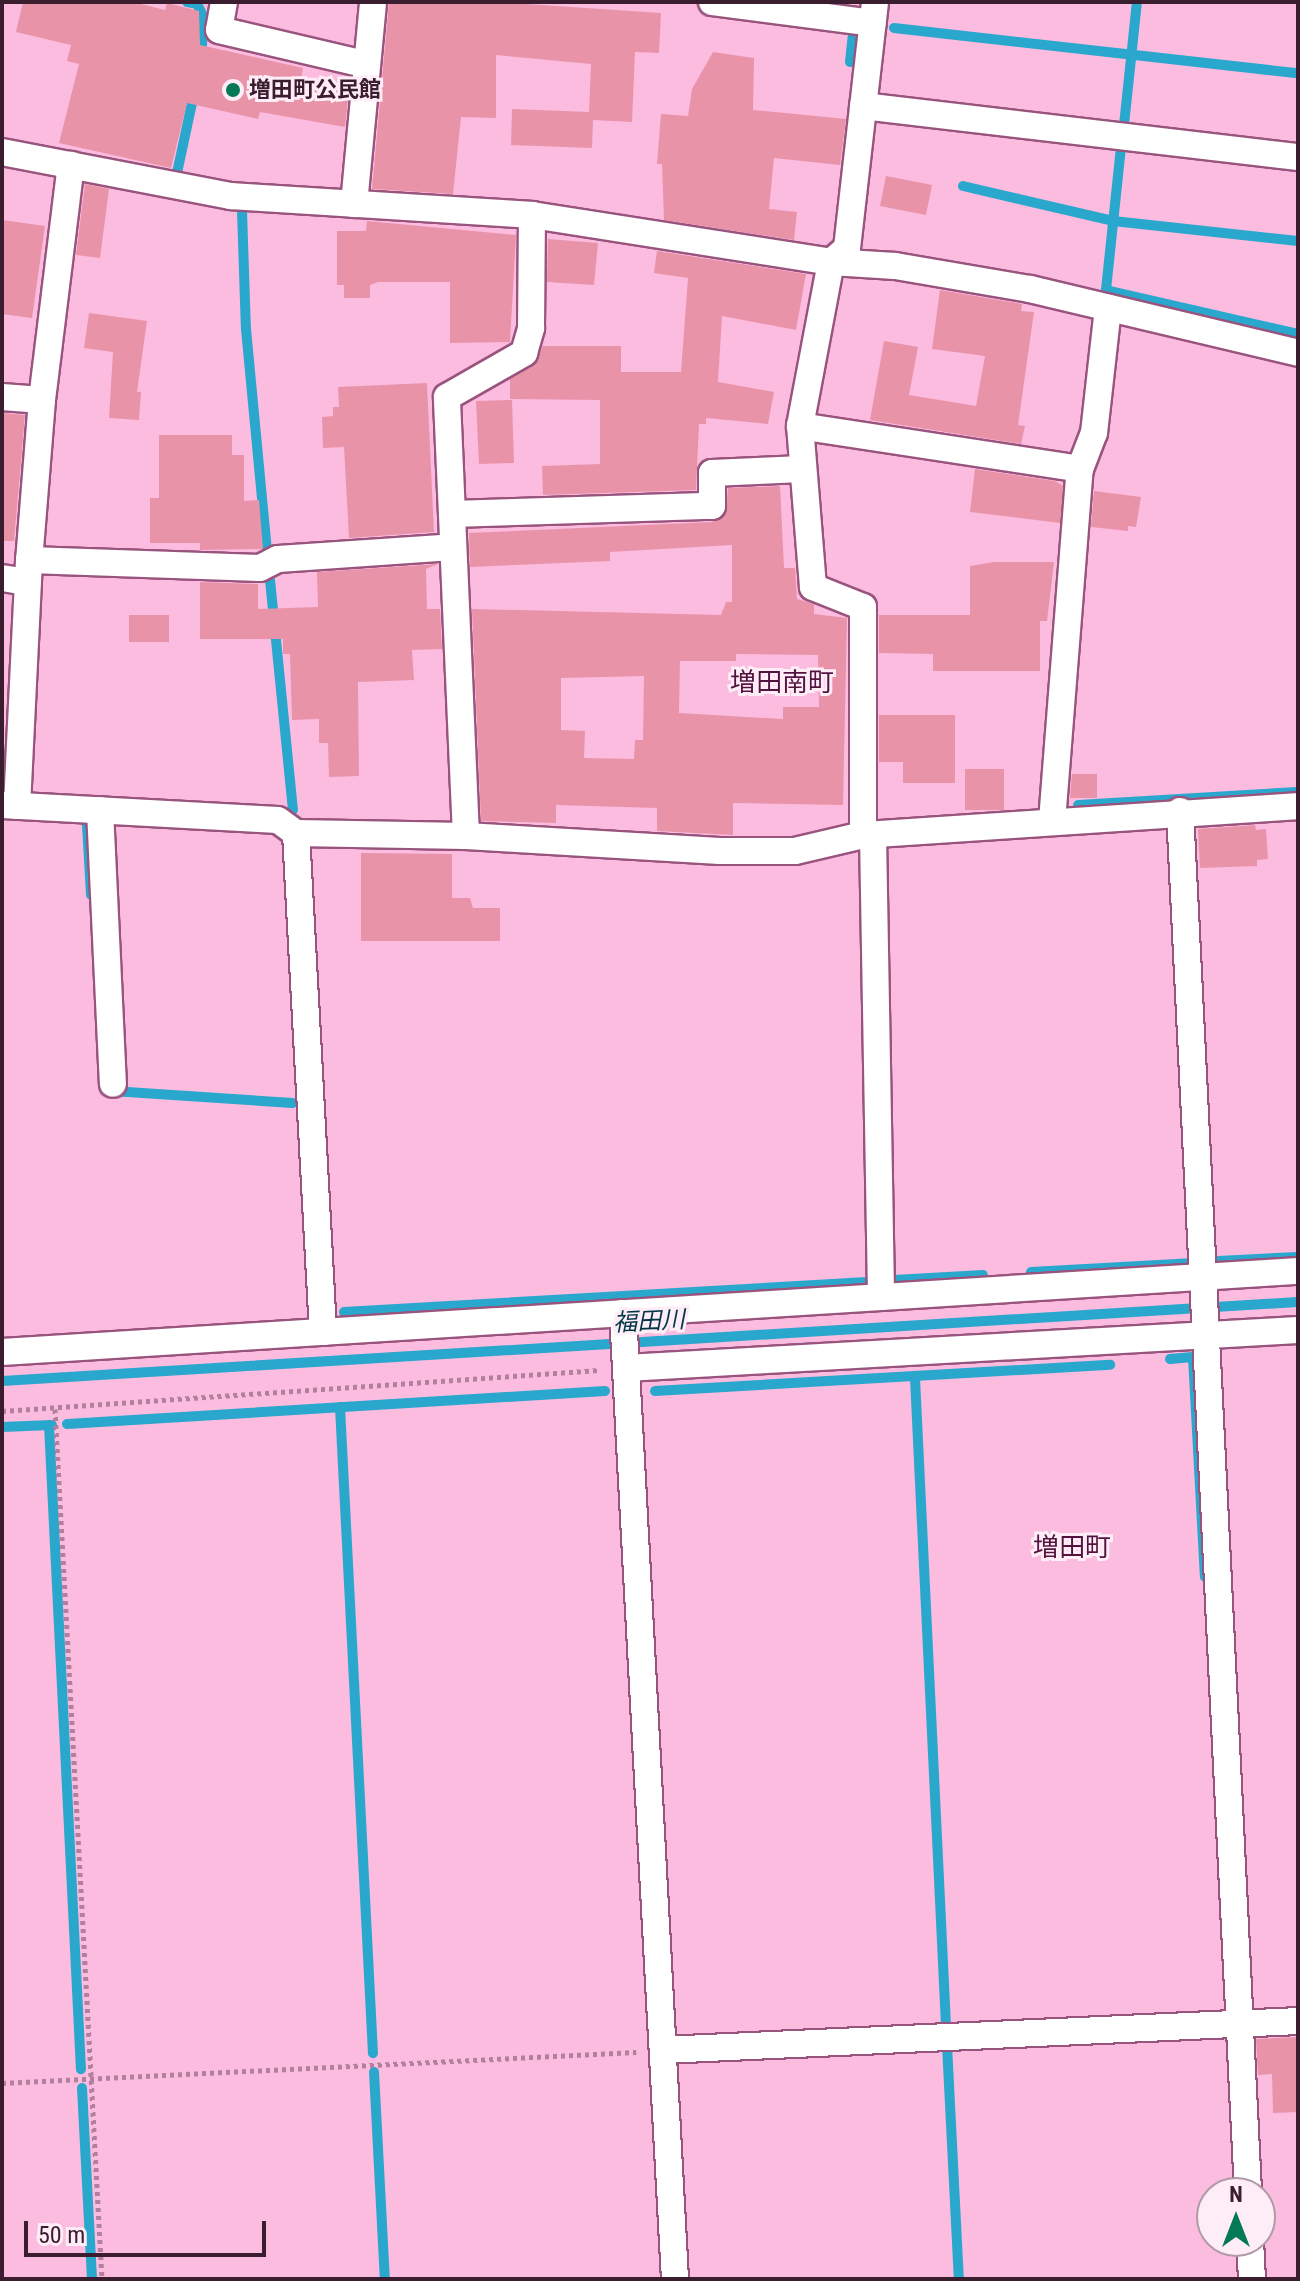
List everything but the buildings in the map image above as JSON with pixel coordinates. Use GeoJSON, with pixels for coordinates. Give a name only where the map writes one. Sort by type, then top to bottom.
{"type":"FeatureCollection","features":[{"type":"Feature","properties":{"kind":"street"},"geometry":{"type":"LineString","coordinates":[[224,2],[219,30],[364,64]]}},
{"type":"Feature","properties":{"kind":"street"},"geometry":{"type":"LineString","coordinates":[[354,204],[364,64],[373,2]]}},
{"type":"Feature","properties":{"kind":"street"},"geometry":{"type":"LineString","coordinates":[[712,2],[874,12],[847,248],[831,262],[800,426],[813,587],[863,607],[881,1297]]}},
{"type":"Feature","properties":{"kind":"street"},"geometry":{"type":"LineString","coordinates":[[863,106],[1298,157]]}},
{"type":"Feature","properties":{"kind":"street"},"geometry":{"type":"LineString","coordinates":[[2,152],[231,196],[532,215],[831,262],[895,266],[1108,308],[1298,353]]}},
{"type":"Feature","properties":{"kind":"street"},"geometry":{"type":"LineString","coordinates":[[71,165],[20,573],[10,805],[278,820],[296,833],[466,836],[795,851],[868,835],[1180,811],[1298,806]]}},
{"type":"Feature","properties":{"kind":"street"},"geometry":{"type":"LineString","coordinates":[[466,836],[447,397],[524,353],[531,328],[532,215]]}},
{"type":"Feature","properties":{"kind":"street"},"geometry":{"type":"LineString","coordinates":[[1052,821],[1080,469],[1094,433],[1108,308]]}},
{"type":"Feature","properties":{"kind":"street"},"geometry":{"type":"LineString","coordinates":[[2,397],[42,400]]}},
{"type":"Feature","properties":{"kind":"street"},"geometry":{"type":"LineString","coordinates":[[800,426],[1080,469]]}},
{"type":"Feature","properties":{"kind":"street"},"geometry":{"type":"LineString","coordinates":[[452,514],[712,506],[712,473],[802,469]]}},
{"type":"Feature","properties":{"kind":"street"},"geometry":{"type":"LineString","coordinates":[[20,573],[260,568],[278,559],[453,547]]}},
{"type":"Feature","properties":{"kind":"street"},"geometry":{"type":"LineString","coordinates":[[100,810],[113,1084]]}},
{"type":"Feature","properties":{"kind":"street"},"geometry":{"type":"LineString","coordinates":[[1180,811],[1247,2177]]}},
{"type":"Feature","properties":{"kind":"street"},"geometry":{"type":"LineString","coordinates":[[296,833],[323,1332]]}},
{"type":"Feature","properties":{"kind":"street"},"geometry":{"type":"LineString","coordinates":[[2,1352],[323,1332],[623,1321],[881,1297],[1203,1282],[1298,1271]]}},
{"type":"Feature","properties":{"kind":"street"},"geometry":{"type":"LineString","coordinates":[[623,1321],[675,2279]]}},
{"type":"Feature","properties":{"kind":"street"},"geometry":{"type":"LineString","coordinates":[[626,1364],[1206,1328],[1298,1330]]}},
{"type":"Feature","properties":{"kind":"street"},"geometry":{"type":"LineString","coordinates":[[663,2050],[1298,2021]]}},
{"type":"Feature","properties":{"kind":"street"},"geometry":{"type":"LineString","coordinates":[[1251,2257],[1252,2279]]}},
{"type":"Feature","properties":{"kind":"path"},"geometry":{"type":"LineString","coordinates":[[2,1411],[626,1364]]}},
{"type":"Feature","properties":{"kind":"path"},"geometry":{"type":"LineString","coordinates":[[55,1409],[102,2279]]}},
{"type":"Feature","properties":{"kind":"path"},"geometry":{"type":"LineString","coordinates":[[2,2083],[663,2050]]}},
{"type":"Feature","properties":{"kind":"waterway"},"geometry":{"type":"LineString","coordinates":[[187,2],[197,4],[204,18],[201,58]]}},
{"type":"Feature","properties":{"kind":"waterway"},"geometry":{"type":"LineString","coordinates":[[1124,125],[1137,2]]}},
{"type":"Feature","properties":{"kind":"waterway"},"geometry":{"type":"LineString","coordinates":[[894,28],[1298,73]]}},
{"type":"Feature","properties":{"kind":"waterway"},"geometry":{"type":"LineString","coordinates":[[850,62],[853,33]]}},
{"type":"Feature","properties":{"kind":"waterway"},"geometry":{"type":"LineString","coordinates":[[177,173],[194,94]]}},
{"type":"Feature","properties":{"kind":"waterway"},"geometry":{"type":"LineString","coordinates":[[1121,147],[1106,290],[1298,334]]}},
{"type":"Feature","properties":{"kind":"waterway"},"geometry":{"type":"LineString","coordinates":[[963,186],[1113,221],[1298,241]]}},
{"type":"Feature","properties":{"kind":"waterway"},"geometry":{"type":"LineString","coordinates":[[242,211],[246,329],[267,550]]}},
{"type":"Feature","properties":{"kind":"waterway"},"geometry":{"type":"LineString","coordinates":[[270,580],[293,810]]}},
{"type":"Feature","properties":{"kind":"waterway"},"geometry":{"type":"LineString","coordinates":[[1078,805],[1298,792]]}},
{"type":"Feature","properties":{"kind":"waterway"},"geometry":{"type":"LineString","coordinates":[[87,825],[91,895]]}},
{"type":"Feature","properties":{"kind":"waterway"},"geometry":{"type":"LineString","coordinates":[[112,1091],[293,1103]]}},
{"type":"Feature","properties":{"kind":"waterway"},"geometry":{"type":"LineString","coordinates":[[1218,1261],[1298,1257]]}},
{"type":"Feature","properties":{"kind":"waterway"},"geometry":{"type":"LineString","coordinates":[[1031,1272],[1190,1263]]}},
{"type":"Feature","properties":{"kind":"waterway"},"geometry":{"type":"LineString","coordinates":[[894,1280],[983,1275]]}},
{"type":"Feature","properties":{"kind":"waterway"},"geometry":{"type":"LineString","coordinates":[[344,1312],[867,1282]]}},
{"type":"Feature","properties":{"kind":"waterway","name":"福田川"},"geometry":{"type":"LineString","coordinates":[[2,1381],[1298,1302]]}},
{"type":"Feature","properties":{"kind":"waterway"},"geometry":{"type":"LineString","coordinates":[[1170,1359],[1193,1357],[1205,1577]]}},
{"type":"Feature","properties":{"kind":"waterway"},"geometry":{"type":"LineString","coordinates":[[655,1391],[1110,1365]]}},
{"type":"Feature","properties":{"kind":"waterway"},"geometry":{"type":"LineString","coordinates":[[915,1378],[946,2025]]}},
{"type":"Feature","properties":{"kind":"waterway"},"geometry":{"type":"LineString","coordinates":[[67,1424],[605,1391]]}},
{"type":"Feature","properties":{"kind":"waterway"},"geometry":{"type":"LineString","coordinates":[[340,1407],[373,2053]]}},
{"type":"Feature","properties":{"kind":"waterway"},"geometry":{"type":"LineString","coordinates":[[49,1425],[81,2069]]}},
{"type":"Feature","properties":{"kind":"waterway"},"geometry":{"type":"LineString","coordinates":[[2,1427],[52,1425]]}},
{"type":"Feature","properties":{"kind":"waterway"},"geometry":{"type":"LineString","coordinates":[[947,2045],[959,2279]]}},
{"type":"Feature","properties":{"kind":"waterway"},"geometry":{"type":"LineString","coordinates":[[374,2072],[385,2279]]}},
{"type":"Feature","properties":{"kind":"waterway"},"geometry":{"type":"LineString","coordinates":[[82,2088],[92,2279]]}},
{"type":"Feature","properties":{"kind":"place","name":"増田町公民館"},"geometry":{"type":"Point","coordinates":[233,90]}},
{"type":"Feature","properties":{"kind":"district","name":"増田南町"},"geometry":{"type":"Point","coordinates":[782,683]}},
{"type":"Feature","properties":{"kind":"district","name":"増田町"},"geometry":{"type":"Point","coordinates":[1072,1548]}}]}
